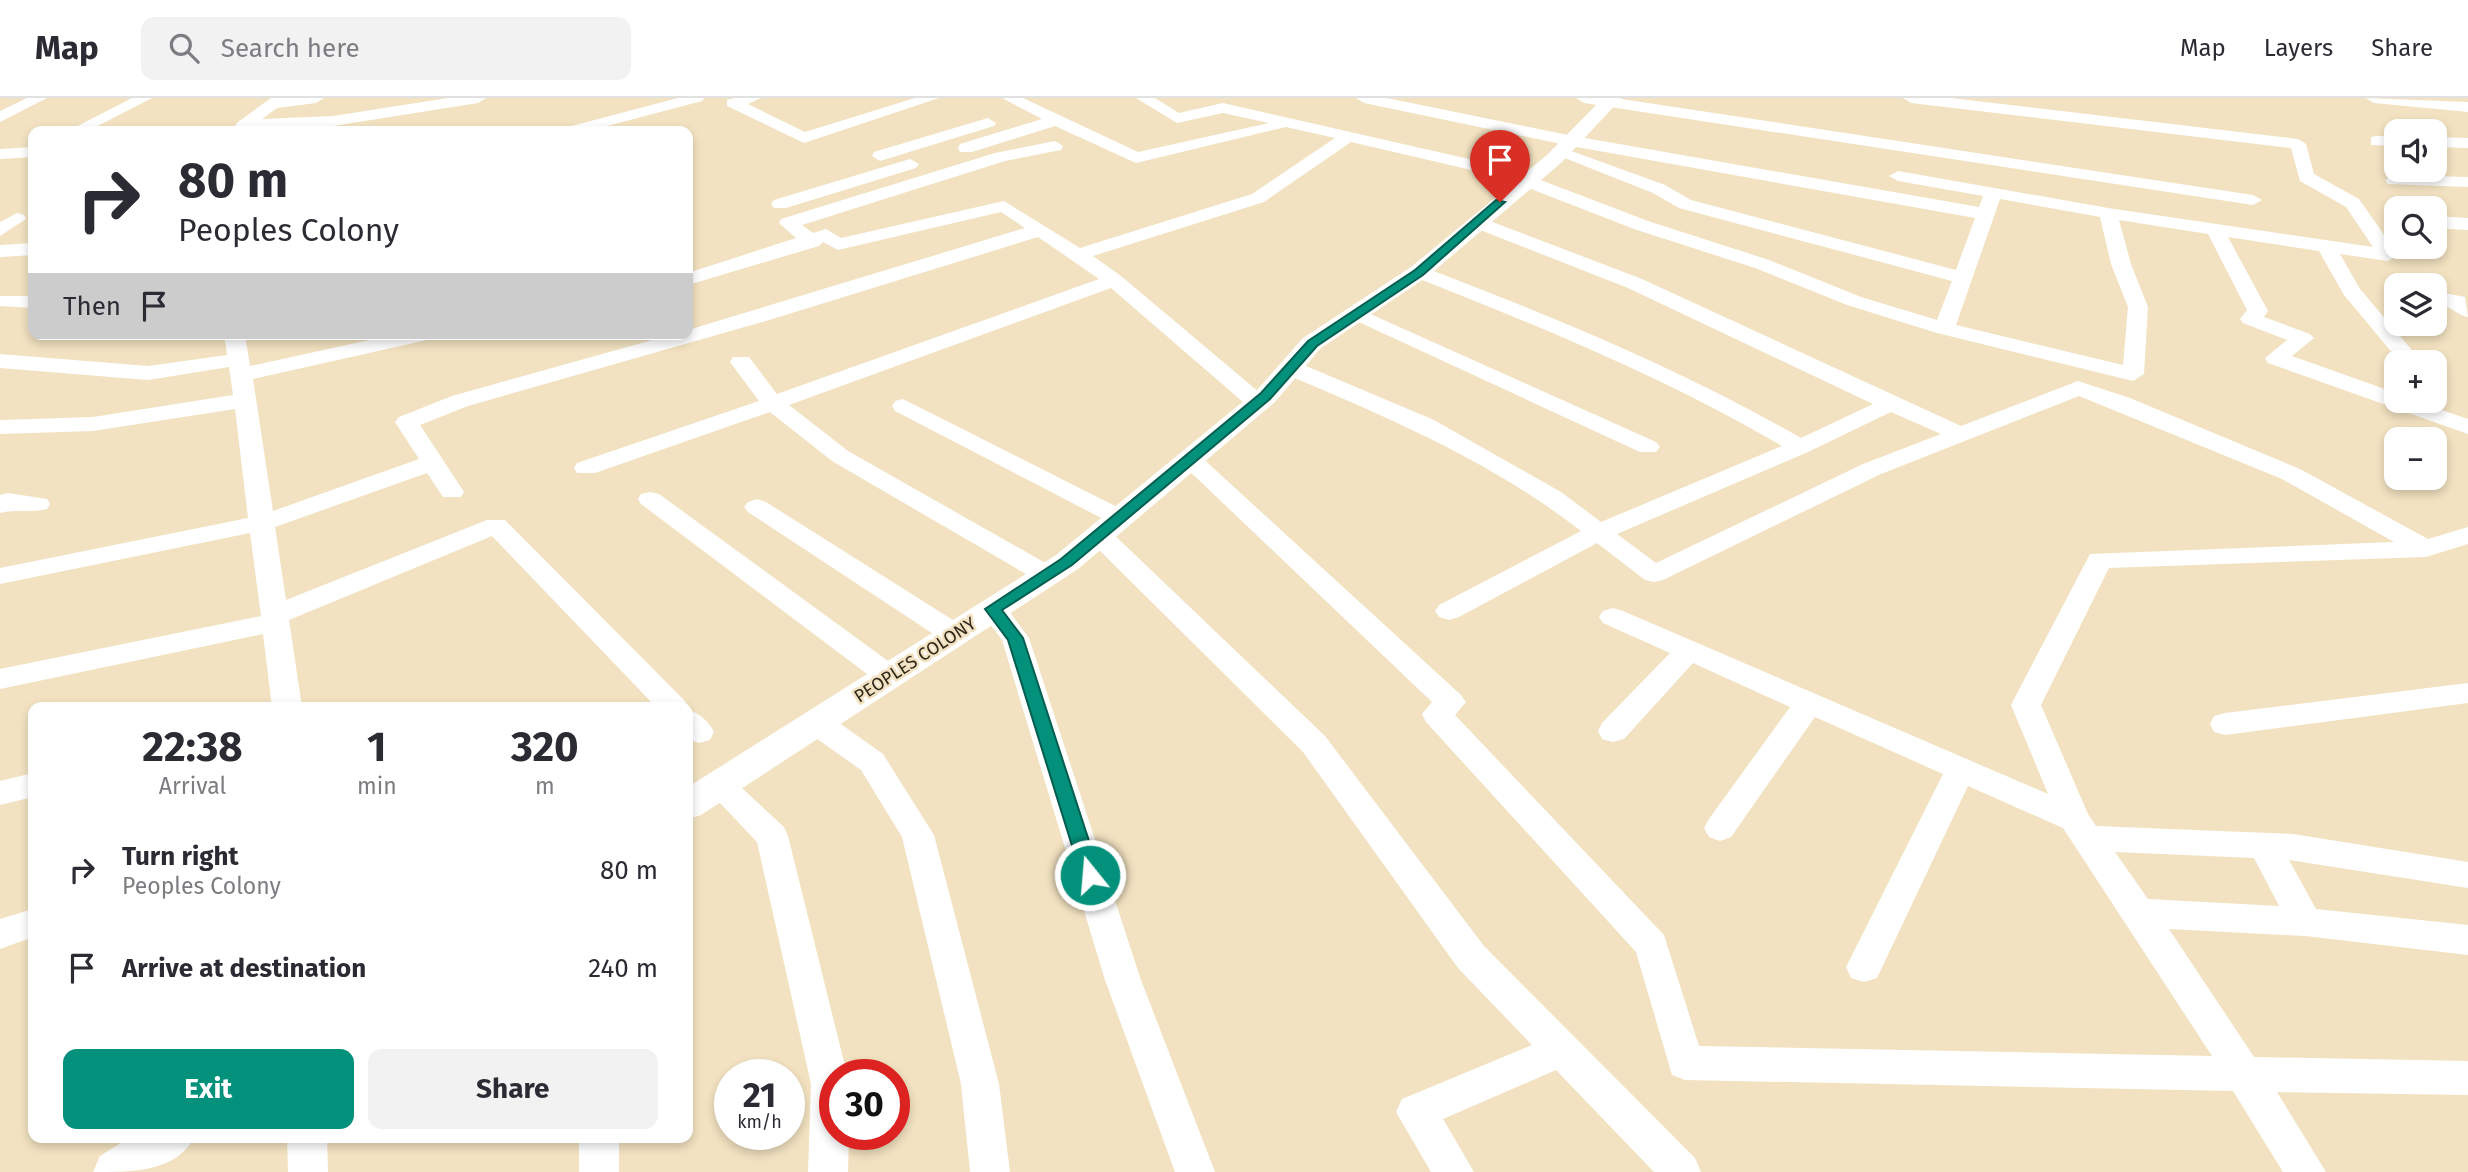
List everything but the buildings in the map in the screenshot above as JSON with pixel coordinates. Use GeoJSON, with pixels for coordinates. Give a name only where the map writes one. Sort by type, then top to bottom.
{"type":"FeatureCollection","features":[{"type":"Feature","properties":{"kind":"street"},"geometry":{"type":"LineString","coordinates":[[0,117],[39,98]]}},
{"type":"Feature","properties":{"kind":"street"},"geometry":{"type":"LineString","coordinates":[[86,126],[144,98]]}},
{"type":"Feature","properties":{"kind":"street"},"geometry":{"type":"LineString","coordinates":[[243,126],[278,101],[316,98]]}},
{"type":"Feature","properties":{"kind":"street"},"geometry":{"type":"LineString","coordinates":[[267,126],[420,115],[478,98]]}},
{"type":"Feature","properties":{"kind":"street"},"geometry":{"type":"LineString","coordinates":[[589,126],[696,98]]}},
{"type":"Feature","properties":{"kind":"street"},"geometry":{"type":"LineString","coordinates":[[752,98],[733,103],[804,138],[931,98]]}},
{"type":"Feature","properties":{"kind":"street"},"geometry":{"type":"LineString","coordinates":[[1010,98],[1136,158],[1288,124]]}},
{"type":"Feature","properties":{"kind":"street"},"geometry":{"type":"LineString","coordinates":[[1144,98],[1177,118],[1223,108],[1529,179],[1641,225],[1762,264],[1854,300],[1944,329],[2133,374],[2138,307],[2121,264],[2108,213]]}},
{"type":"Feature","properties":{"kind":"street"},"geometry":{"type":"LineString","coordinates":[[1364,98],[1568,144],[1985,214]]}},
{"type":"Feature","properties":{"kind":"street"},"geometry":{"type":"LineString","coordinates":[[1898,177],[2108,213],[2388,256],[2353,203],[2306,177],[2298,144],[1911,98]]}},
{"type":"Feature","properties":{"kind":"street"},"geometry":{"type":"LineString","coordinates":[[2374,98],[2468,107]]}},
{"type":"Feature","properties":{"kind":"street"},"geometry":{"type":"LineString","coordinates":[[1602,99],[2253,200]]}},
{"type":"Feature","properties":{"kind":"street","name":"PEOPLES COLONY"},"geometry":{"type":"LineString","coordinates":[[693,802],[1046,575],[1110,526],[1258,403],[1312,343],[1419,272],[1529,179],[1568,144],[1602,99]]}},
{"type":"Feature","properties":{"kind":"street"},"geometry":{"type":"LineString","coordinates":[[814,176],[1034,109]]}},
{"type":"Feature","properties":{"kind":"street"},"geometry":{"type":"LineString","coordinates":[[780,204],[1057,120]]}},
{"type":"Feature","properties":{"kind":"street"},"geometry":{"type":"LineString","coordinates":[[1077,255],[1258,198],[1348,137]]}},
{"type":"Feature","properties":{"kind":"street"},"geometry":{"type":"LineString","coordinates":[[2377,141],[2384,141]]}},
{"type":"Feature","properties":{"kind":"street"},"geometry":{"type":"LineString","coordinates":[[2447,142],[2468,143]]}},
{"type":"Feature","properties":{"kind":"street"},"geometry":{"type":"LineString","coordinates":[[1568,144],[1685,204],[1964,278]]}},
{"type":"Feature","properties":{"kind":"street"},"geometry":{"type":"LineString","coordinates":[[812,242],[788,223],[1001,157],[1055,146]]}},
{"type":"Feature","properties":{"kind":"street"},"geometry":{"type":"LineString","coordinates":[[0,154],[28,152]]}},
{"type":"Feature","properties":{"kind":"street"},"geometry":{"type":"LineString","coordinates":[[2447,181],[2468,182]]}},
{"type":"Feature","properties":{"kind":"street"},"geometry":{"type":"LineString","coordinates":[[1944,329],[1993,193]]}},
{"type":"Feature","properties":{"kind":"street"},"geometry":{"type":"LineString","coordinates":[[693,278],[812,242],[826,235],[838,244],[1003,206],[1114,280],[1258,403]]}},
{"type":"Feature","properties":{"kind":"street"},"geometry":{"type":"LineString","coordinates":[[0,230],[17,219]]}},
{"type":"Feature","properties":{"kind":"street"},"geometry":{"type":"LineString","coordinates":[[1477,222],[1526,238],[1620,279],[1961,434]]}},
{"type":"Feature","properties":{"kind":"street"},"geometry":{"type":"LineString","coordinates":[[2447,223],[2468,224]]}},
{"type":"Feature","properties":{"kind":"street"},"geometry":{"type":"LineString","coordinates":[[2215,229],[2258,311],[2250,319],[2303,338],[2276,358],[2384,394]]}},
{"type":"Feature","properties":{"kind":"street"},"geometry":{"type":"LineString","coordinates":[[693,336],[1040,230]]}},
{"type":"Feature","properties":{"kind":"street"},"geometry":{"type":"LineString","coordinates":[[2326,246],[2351,291],[2401,350]]}},
{"type":"Feature","properties":{"kind":"street"},"geometry":{"type":"LineString","coordinates":[[0,251],[28,249]]}},
{"type":"Feature","properties":{"kind":"street"},"geometry":{"type":"LineString","coordinates":[[1419,272],[1532,316],[1749,417],[1800,447]]}},
{"type":"Feature","properties":{"kind":"street"},"geometry":{"type":"LineString","coordinates":[[586,468],[1114,280]]}},
{"type":"Feature","properties":{"kind":"street"},"geometry":{"type":"LineString","coordinates":[[2447,299],[2458,301],[2468,311]]}},
{"type":"Feature","properties":{"kind":"street"},"geometry":{"type":"LineString","coordinates":[[5,300],[28,302]]}},
{"type":"Feature","properties":{"kind":"street"},"geometry":{"type":"LineString","coordinates":[[1357,314],[1648,447]]}},
{"type":"Feature","properties":{"kind":"street"},"geometry":{"type":"LineString","coordinates":[[235,340],[285,702]]}},
{"type":"Feature","properties":{"kind":"street"},"geometry":{"type":"LineString","coordinates":[[0,427],[41,429],[153,418],[242,378],[402,340]]}},
{"type":"Feature","properties":{"kind":"street"},"geometry":{"type":"LineString","coordinates":[[452,492],[407,422],[460,401],[677,340]]}},
{"type":"Feature","properties":{"kind":"street"},"geometry":{"type":"LineString","coordinates":[[0,360],[242,378]]}},
{"type":"Feature","properties":{"kind":"street"},"geometry":{"type":"LineString","coordinates":[[741,362],[772,403],[840,456],[1046,575]]}},
{"type":"Feature","properties":{"kind":"street"},"geometry":{"type":"LineString","coordinates":[[1291,368],[1426,425],[1552,497],[1654,574],[1872,469],[2078,388],[2122,403],[2291,474],[2426,549]]}},
{"type":"Feature","properties":{"kind":"street"},"geometry":{"type":"LineString","coordinates":[[1448,611],[1600,532],[1800,447],[1891,404]]}},
{"type":"Feature","properties":{"kind":"street"},"geometry":{"type":"LineString","coordinates":[[903,406],[1110,526],[1314,744],[1471,957],[1681,1172]]}},
{"type":"Feature","properties":{"kind":"street"},"geometry":{"type":"LineString","coordinates":[[2437,413],[2468,427]]}},
{"type":"Feature","properties":{"kind":"street"},"geometry":{"type":"LineString","coordinates":[[1190,459],[1451,702],[1437,714],[1653,945],[1685,1063],[2468,1078]]}},
{"type":"Feature","properties":{"kind":"street"},"geometry":{"type":"LineString","coordinates":[[0,576],[262,523],[432,463]]}},
{"type":"Feature","properties":{"kind":"street"},"geometry":{"type":"LineString","coordinates":[[650,499],[889,676]]}},
{"type":"Feature","properties":{"kind":"street"},"geometry":{"type":"LineString","coordinates":[[0,505],[8,500],[38,504]]}},
{"type":"Feature","properties":{"kind":"street"},"geometry":{"type":"LineString","coordinates":[[757,507],[954,634]]}},
{"type":"Feature","properties":{"kind":"street"},"geometry":{"type":"LineString","coordinates":[[0,679],[26,676],[275,619],[496,525],[669,702]]}},
{"type":"Feature","properties":{"kind":"street"},"geometry":{"type":"LineString","coordinates":[[2306,1172],[2139,913],[2080,828],[2026,705],[2065,633],[2099,560],[2426,549],[2468,535]]}},
{"type":"Feature","properties":{"kind":"street"},"geometry":{"type":"LineString","coordinates":[[993,609],[1015,638],[1123,981],[1195,1172]]}},
{"type":"Feature","properties":{"kind":"street"},"geometry":{"type":"LineString","coordinates":[[1613,617],[1961,769],[2080,828],[2293,847],[2468,874]]}},
{"type":"Feature","properties":{"kind":"street"},"geometry":{"type":"LineString","coordinates":[[1614,731],[1689,650]]}},
{"type":"Feature","properties":{"kind":"street"},"geometry":{"type":"LineString","coordinates":[[2225,724],[2468,693]]}},
{"type":"Feature","properties":{"kind":"street"},"geometry":{"type":"LineString","coordinates":[[1720,828],[1809,703]]}},
{"type":"Feature","properties":{"kind":"street"},"geometry":{"type":"LineString","coordinates":[[817,723],[872,762],[919,835],[980,1084],[990,1172]]}},
{"type":"Feature","properties":{"kind":"street"},"geometry":{"type":"LineString","coordinates":[[1864,967],[1961,769]]}},
{"type":"Feature","properties":{"kind":"street"},"geometry":{"type":"LineString","coordinates":[[719,785],[772,836],[830,1084],[828,1172]]}},
{"type":"Feature","properties":{"kind":"street"},"geometry":{"type":"LineString","coordinates":[[0,793],[28,786]]}},
{"type":"Feature","properties":{"kind":"street"},"geometry":{"type":"LineString","coordinates":[[2264,845],[2305,922]]}},
{"type":"Feature","properties":{"kind":"street"},"geometry":{"type":"LineString","coordinates":[[2139,913],[2305,922],[2468,940]]}},
{"type":"Feature","properties":{"kind":"street"},"geometry":{"type":"LineString","coordinates":[[0,934],[28,925]]}},
{"type":"Feature","properties":{"kind":"street"},"geometry":{"type":"LineString","coordinates":[[1454,1172],[1416,1112],[1562,1050]]}},
{"type":"Feature","properties":{"kind":"street"},"geometry":{"type":"LineString","coordinates":[[117,1172],[162,1143]]}},
{"type":"Feature","properties":{"kind":"street"},"geometry":{"type":"LineString","coordinates":[[307,1143],[308,1172]]}},
{"type":"Feature","properties":{"kind":"street"},"geometry":{"type":"LineString","coordinates":[[598,1143],[599,1172]]}},
{"type":"Feature","properties":{"kind":"route"},"geometry":{"type":"LineString","coordinates":[[1090,875],[1015,638],[993,609],[1066,562],[1266,396],[1312,343],[1419,272],[1500,202]]}}]}
